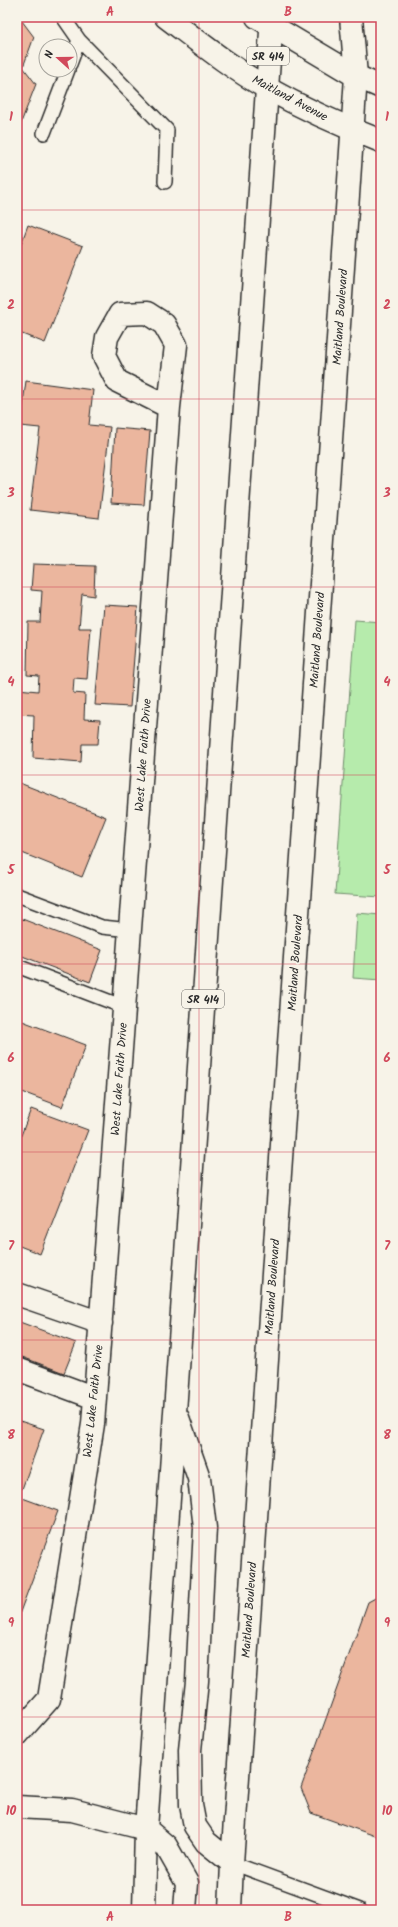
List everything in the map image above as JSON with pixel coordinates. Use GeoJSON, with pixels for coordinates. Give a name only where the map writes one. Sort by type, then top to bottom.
{"type":"FeatureCollection","features":[{"type":"Feature","properties":{"kind":"main road","name":"Maitland Avenue"},"geometry":{"type":"LineString","coordinates":[[166,17],[234,67],[266,87],[352,130],[381,142]]}},
{"type":"Feature","properties":{"kind":"main road","name":"Maitland Boulevard"},"geometry":{"type":"LineString","coordinates":[[230,1910],[232,1863],[356,76],[351,17]]}},
{"type":"Feature","properties":{"kind":"main road","name":"SR 414"},"geometry":{"type":"LineString","coordinates":[[144,1910],[146,1829],[266,87],[266,20]]}},
{"type":"Feature","properties":{"kind":"main road"},"geometry":{"type":"LineString","coordinates":[[266,20],[356,76],[381,87]]}},
{"type":"Feature","properties":{"kind":"main road","name":"West Lake Faith Drive"},"geometry":{"type":"LineString","coordinates":[[17,1735],[49,1698],[92,1432],[169,407]]}},
{"type":"Feature","properties":{"kind":"main road"},"geometry":{"type":"LineString","coordinates":[[17,1294],[101,1323]]}},
{"type":"Feature","properties":{"kind":"main road"},"geometry":{"type":"LineString","coordinates":[[17,1369],[95,1398]]}},
{"type":"Feature","properties":{"kind":"main road"},"geometry":{"type":"LineString","coordinates":[[175,1409],[199,1478],[205,1528],[198,1674],[190,1750],[191,1805],[195,1826],[206,1842],[232,1863]]}},
{"type":"Feature","properties":{"kind":"main road"},"geometry":{"type":"LineString","coordinates":[[17,1807],[72,1810],[146,1829],[166,1846],[187,1883],[185,1910]]}},
{"type":"Feature","properties":{"kind":"lane"},"geometry":{"type":"LineString","coordinates":[[63,17],[79,40],[167,130],[165,182]]}},
{"type":"Feature","properties":{"kind":"lane"},"geometry":{"type":"LineString","coordinates":[[44,133],[65,78]]}},
{"type":"Feature","properties":{"kind":"lane"},"geometry":{"type":"LineString","coordinates":[[17,895],[102,927],[130,930]]}},
{"type":"Feature","properties":{"kind":"lane"},"geometry":{"type":"LineString","coordinates":[[17,966],[124,1007]]}},
{"type":"Feature","properties":{"kind":"lane"},"geometry":{"type":"LineString","coordinates":[[232,1863],[360,1910]]}},
{"type":"Feature","properties":{"kind":"green space"},"geometry":{"type":"Polygon","coordinates":[[[355,620],[381,622],[381,897],[335,894],[355,620]]]}},
{"type":"Feature","properties":{"kind":"green space"},"geometry":{"type":"Polygon","coordinates":[[[357,913],[381,915],[381,980],[353,978],[357,913]]]}},
{"type":"Feature","properties":{"kind":"building"},"geometry":{"type":"Polygon","coordinates":[[[17,17],[19,17],[34,37],[23,67],[36,84],[17,133],[17,17]]]}},
{"type":"Feature","properties":{"kind":"building"},"geometry":{"type":"Polygon","coordinates":[[[28,225],[83,246],[45,343],[17,332],[17,255],[28,225]]]}},
{"type":"Feature","properties":{"kind":"building"},"geometry":{"type":"Polygon","coordinates":[[[26,381],[93,390],[89,425],[110,427],[99,518],[30,510],[40,428],[20,426],[26,381]]]}},
{"type":"Feature","properties":{"kind":"building"},"geometry":{"type":"Polygon","coordinates":[[[115,428],[150,431],[144,505],[111,503],[115,428]]]}},
{"type":"Feature","properties":{"kind":"building"},"geometry":{"type":"Polygon","coordinates":[[[33,564],[95,566],[94,596],[82,594],[79,628],[91,628],[87,679],[74,678],[73,693],[85,694],[84,719],[100,720],[98,744],[82,744],[81,762],[33,758],[34,715],[17,714],[18,689],[38,691],[39,676],[27,675],[28,622],[40,622],[42,591],[31,590],[33,564]]]}},
{"type":"Feature","properties":{"kind":"building"},"geometry":{"type":"Polygon","coordinates":[[[104,605],[138,607],[130,707],[95,705],[104,605]]]}},
{"type":"Feature","properties":{"kind":"building"},"geometry":{"type":"Polygon","coordinates":[[[17,782],[106,817],[82,877],[17,851],[17,782]]]}},
{"type":"Feature","properties":{"kind":"building"},"geometry":{"type":"Polygon","coordinates":[[[17,917],[102,950],[90,982],[17,954],[17,917]]]}},
{"type":"Feature","properties":{"kind":"building"},"geometry":{"type":"Polygon","coordinates":[[[17,1019],[86,1045],[62,1107],[17,1090],[17,1019]]]}},
{"type":"Feature","properties":{"kind":"building"},"geometry":{"type":"Polygon","coordinates":[[[31,1109],[88,1130],[40,1254],[17,1245],[17,1146],[31,1109]]]}},
{"type":"Feature","properties":{"kind":"building"},"geometry":{"type":"Polygon","coordinates":[[[17,1321],[76,1343],[64,1373],[17,1355],[17,1321]]]}},
{"type":"Feature","properties":{"kind":"building"},"geometry":{"type":"Polygon","coordinates":[[[17,1420],[44,1429],[22,1489],[17,1487],[17,1420]]]}},
{"type":"Feature","properties":{"kind":"building"},"geometry":{"type":"Polygon","coordinates":[[[17,1496],[58,1511],[17,1620],[17,1496]]]}},
{"type":"Feature","properties":{"kind":"building"},"geometry":{"type":"Polygon","coordinates":[[[381,1595],[381,1838],[311,1813],[301,1788],[368,1602],[381,1595]]]}}]}
